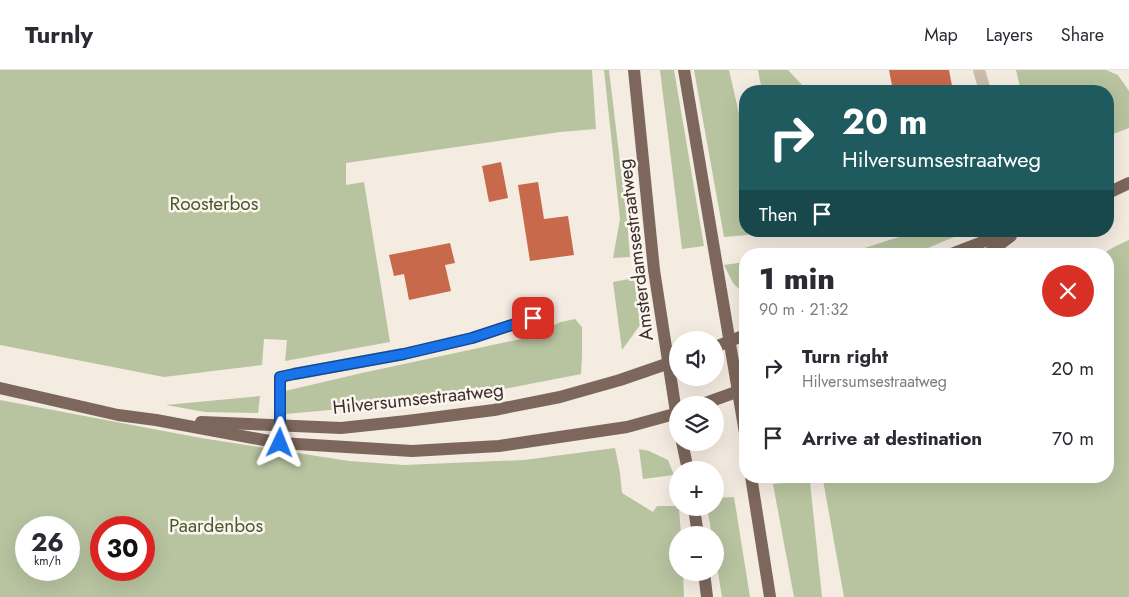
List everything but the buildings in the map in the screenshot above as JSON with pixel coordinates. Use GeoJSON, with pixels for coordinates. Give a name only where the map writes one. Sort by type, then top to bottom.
{"type":"FeatureCollection","features":[{"type":"Feature","properties":{"kind":"main road","name":"Amsterdamsestraatweg"},"geometry":{"type":"LineString","coordinates":[[634,70],[654,270],[669,343]]}},
{"type":"Feature","properties":{"kind":"main road"},"geometry":{"type":"LineString","coordinates":[[684,70],[730,341],[739,377]]}},
{"type":"Feature","properties":{"kind":"main road"},"geometry":{"type":"LineString","coordinates":[[1114,190],[1129,183]]}},
{"type":"Feature","properties":{"kind":"main road"},"geometry":{"type":"LineString","coordinates":[[967,248],[995,237]]}},
{"type":"Feature","properties":{"kind":"main road"},"geometry":{"type":"LineString","coordinates":[[995,248],[1010,237]]}},
{"type":"Feature","properties":{"kind":"main road"},"geometry":{"type":"LineString","coordinates":[[724,343],[739,337]]}},
{"type":"Feature","properties":{"kind":"main road","name":"Hilversumsestraatweg"},"geometry":{"type":"LineString","coordinates":[[156,420],[341,428],[407,421],[494,410],[560,397],[669,363]]}},
{"type":"Feature","properties":{"kind":"main road","name":"Hilversumsestraatweg"},"geometry":{"type":"LineString","coordinates":[[0,388],[118,415],[156,420],[280,443],[412,451],[498,446],[627,427],[669,419]]}},
{"type":"Feature","properties":{"kind":"main road"},"geometry":{"type":"LineString","coordinates":[[724,396],[739,390]]}},
{"type":"Feature","properties":{"kind":"main road"},"geometry":{"type":"LineString","coordinates":[[753,483],[770,597]]}},
{"type":"Feature","properties":{"kind":"main road"},"geometry":{"type":"LineString","coordinates":[[705,581],[707,597]]}},
{"type":"Feature","properties":{"kind":"street"},"geometry":{"type":"LineString","coordinates":[[979,70],[983,85]]}},
{"type":"Feature","properties":{"kind":"street"},"geometry":{"type":"LineString","coordinates":[[280,443],[280,377],[404,354],[472,338],[533,318]]}},
{"type":"Feature","properties":{"kind":"green space","name":"Roosterbos"},"geometry":{"type":"Polygon","coordinates":[[[0,70],[592,70],[596,129],[560,132],[346,163],[346,185],[364,182],[390,342],[285,361],[287,340],[264,339],[262,365],[164,377],[0,345],[0,70]]]}},
{"type":"Feature","properties":{"kind":"green space"},"geometry":{"type":"Polygon","coordinates":[[[604,70],[609,70],[630,257],[613,258],[620,219],[604,70]]]}},
{"type":"Feature","properties":{"kind":"green space"},"geometry":{"type":"Polygon","coordinates":[[[660,70],[674,70],[704,246],[682,249],[660,70]]]}},
{"type":"Feature","properties":{"kind":"green space"},"geometry":{"type":"Polygon","coordinates":[[[694,70],[729,70],[739,114],[739,236],[724,237],[694,70]]]}},
{"type":"Feature","properties":{"kind":"green space"},"geometry":{"type":"Polygon","coordinates":[[[758,70],[788,70],[802,85],[761,85],[758,70]]]}},
{"type":"Feature","properties":{"kind":"green space"},"geometry":{"type":"Polygon","coordinates":[[[1016,70],[1106,70],[1118,75],[1129,91],[1129,128],[1114,134],[1114,85],[1020,85],[1016,70]]]}},
{"type":"Feature","properties":{"kind":"green space"},"geometry":{"type":"Polygon","coordinates":[[[899,237],[954,237],[928,248],[864,248],[899,237]]]}},
{"type":"Feature","properties":{"kind":"green space"},"geometry":{"type":"Polygon","coordinates":[[[1129,240],[1129,597],[844,597],[824,483],[1114,483],[1112,248],[1129,240]]]}},
{"type":"Feature","properties":{"kind":"green space"},"geometry":{"type":"Polygon","coordinates":[[[739,263],[739,289],[733,283],[724,265],[739,263]]]}},
{"type":"Feature","properties":{"kind":"green space"},"geometry":{"type":"Polygon","coordinates":[[[634,278],[640,325],[622,350],[613,282],[634,278]]]}},
{"type":"Feature","properties":{"kind":"green space"},"geometry":{"type":"Polygon","coordinates":[[[575,319],[582,327],[581,374],[452,399],[285,414],[285,391],[521,339],[561,322],[575,319]]]}},
{"type":"Feature","properties":{"kind":"green space"},"geometry":{"type":"Polygon","coordinates":[[[260,396],[258,413],[205,412],[166,405],[260,396]]]}},
{"type":"Feature","properties":{"kind":"green space","name":"Paardenbos"},"geometry":{"type":"Polygon","coordinates":[[[0,400],[201,438],[349,461],[404,465],[524,460],[615,448],[622,493],[653,512],[657,506],[669,506],[669,516],[680,516],[680,526],[669,526],[669,581],[683,581],[684,597],[0,597],[0,400]]]}},
{"type":"Feature","properties":{"kind":"green space"},"geometry":{"type":"Polygon","coordinates":[[[639,449],[649,451],[668,460],[669,476],[643,479],[639,449]]]}},
{"type":"Feature","properties":{"kind":"green space"},"geometry":{"type":"Polygon","coordinates":[[[810,483],[822,597],[794,597],[773,484],[810,483]]]}},
{"type":"Feature","properties":{"kind":"green space"},"geometry":{"type":"Polygon","coordinates":[[[734,497],[750,597],[722,597],[719,581],[724,581],[724,526],[710,526],[708,516],[724,516],[724,498],[734,497]]]}},
{"type":"Feature","properties":{"kind":"route"},"geometry":{"type":"LineString","coordinates":[[280,443],[280,377],[404,354],[472,338],[533,318]]}}]}
